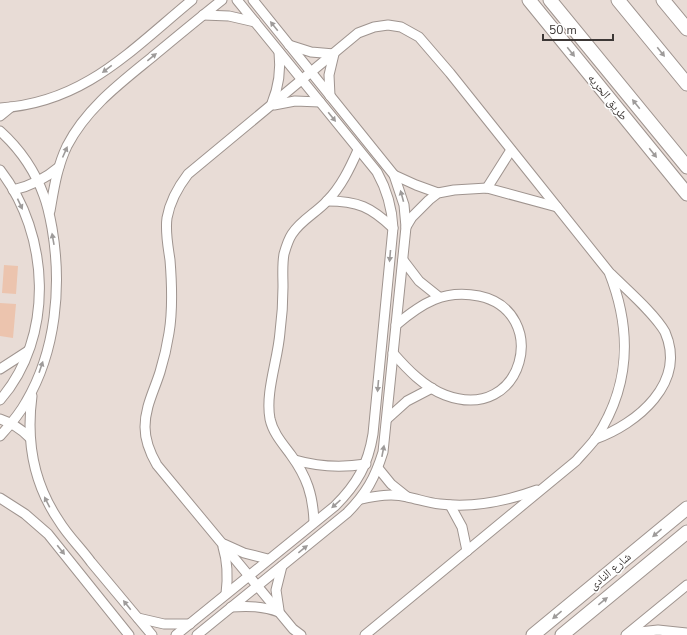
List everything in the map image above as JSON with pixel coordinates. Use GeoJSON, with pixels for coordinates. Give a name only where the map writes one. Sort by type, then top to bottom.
{"type":"FeatureCollection","features":[{"type":"Feature","properties":{"kind":"street"},"geometry":{"type":"LineString","coordinates":[[0,108],[32,104],[59,96],[94,79],[192,0]]}},
{"type":"Feature","properties":{"kind":"street"},"geometry":{"type":"LineString","coordinates":[[50,216],[55,180],[59,167],[67,146],[87,115],[100,101],[222,0]]}},
{"type":"Feature","properties":{"kind":"street"},"geometry":{"type":"LineString","coordinates":[[176,635],[347,494],[358,480],[371,449],[393,228],[391,204],[383,182],[377,172],[237,0]]}},
{"type":"Feature","properties":{"kind":"street"},"geometry":{"type":"LineString","coordinates":[[198,634],[347,513],[361,499],[371,484],[383,452],[406,227],[404,205],[394,175],[253,0]]}},
{"type":"Feature","properties":{"kind":"street"},"geometry":{"type":"LineString","coordinates":[[263,0],[263,13]]}},
{"type":"Feature","properties":{"kind":"street","name":"طريق الحريه"},"geometry":{"type":"LineString","coordinates":[[529,0],[687,194]]}},
{"type":"Feature","properties":{"kind":"street","name":"طريق الحريه"},"geometry":{"type":"LineString","coordinates":[[550,0],[687,167]]}},
{"type":"Feature","properties":{"kind":"street"},"geometry":{"type":"LineString","coordinates":[[618,0],[687,84]]}},
{"type":"Feature","properties":{"kind":"street"},"geometry":{"type":"LineString","coordinates":[[663,0],[687,29]]}},
{"type":"Feature","properties":{"kind":"street"},"geometry":{"type":"LineString","coordinates":[[204,15],[229,16],[255,22]]}},
{"type":"Feature","properties":{"kind":"street"},"geometry":{"type":"LineString","coordinates":[[301,635],[293,629],[157,465],[147,442],[145,428],[146,415],[163,362],[169,335],[172,307],[172,280],[167,238],[167,219],[173,198],[179,186],[188,174],[358,34],[374,27],[388,25],[401,27],[419,37],[450,73],[609,272],[639,301],[666,332],[670,344],[672,370],[666,387],[648,408],[626,425],[609,434],[595,439]]}},
{"type":"Feature","properties":{"kind":"street"},"geometry":{"type":"LineString","coordinates":[[289,45],[311,52],[334,54]]}},
{"type":"Feature","properties":{"kind":"street"},"geometry":{"type":"LineString","coordinates":[[271,106],[279,79],[279,52]]}},
{"type":"Feature","properties":{"kind":"street"},"geometry":{"type":"LineString","coordinates":[[330,96],[329,75],[334,54]]}},
{"type":"Feature","properties":{"kind":"street"},"geometry":{"type":"LineString","coordinates":[[271,106],[295,101],[320,102]]}},
{"type":"Feature","properties":{"kind":"street"},"geometry":{"type":"LineString","coordinates":[[0,116],[11,107]]}},
{"type":"Feature","properties":{"kind":"street"},"geometry":{"type":"LineString","coordinates":[[0,131],[19,150],[30,165],[45,197],[55,245],[56,272],[55,310],[45,356],[32,390],[19,413],[0,436]]}},
{"type":"Feature","properties":{"kind":"street"},"geometry":{"type":"LineString","coordinates":[[314,522],[314,506],[310,489],[304,474],[275,433],[268,409],[268,396],[276,361],[280,334],[283,295],[282,265],[284,253],[292,234],[299,225],[327,201],[345,177],[358,150]]}},
{"type":"Feature","properties":{"kind":"street"},"geometry":{"type":"LineString","coordinates":[[487,188],[511,150]]}},
{"type":"Feature","properties":{"kind":"street"},"geometry":{"type":"LineString","coordinates":[[13,190],[38,182],[59,167]]}},
{"type":"Feature","properties":{"kind":"street"},"geometry":{"type":"LineString","coordinates":[[0,170],[13,190],[25,214],[34,241],[38,268],[39,296],[36,323],[29,350],[18,374],[0,400]]}},
{"type":"Feature","properties":{"kind":"street"},"geometry":{"type":"LineString","coordinates":[[394,175],[410,183],[438,193],[471,188],[487,188],[557,207]]}},
{"type":"Feature","properties":{"kind":"street"},"geometry":{"type":"LineString","coordinates":[[406,227],[420,208],[438,193]]}},
{"type":"Feature","properties":{"kind":"street"},"geometry":{"type":"LineString","coordinates":[[327,201],[346,201],[364,206],[380,215],[393,228]]}},
{"type":"Feature","properties":{"kind":"street"},"geometry":{"type":"LineString","coordinates":[[403,260],[419,280],[439,297]]}},
{"type":"Feature","properties":{"kind":"street"},"geometry":{"type":"LineString","coordinates":[[365,635],[576,461],[595,439],[615,400],[621,379],[624,357],[625,336],[622,314],[617,293],[609,272]]}},
{"type":"Feature","properties":{"kind":"street"},"geometry":{"type":"LineString","coordinates":[[393,353],[411,372],[444,395],[473,399],[487,397],[501,391],[507,386],[515,374],[520,360],[522,346],[519,331],[507,311],[482,297],[468,294],[453,294],[439,297],[416,309],[396,325]]}},
{"type":"Feature","properties":{"kind":"street"},"geometry":{"type":"LineString","coordinates":[[0,369],[29,350]]}},
{"type":"Feature","properties":{"kind":"street"},"geometry":{"type":"LineString","coordinates":[[387,418],[407,400],[432,388]]}},
{"type":"Feature","properties":{"kind":"street"},"geometry":{"type":"LineString","coordinates":[[32,390],[29,437],[36,475],[44,496],[60,523],[152,635]]}},
{"type":"Feature","properties":{"kind":"street"},"geometry":{"type":"LineString","coordinates":[[0,419],[12,423],[22,429],[29,437]]}},
{"type":"Feature","properties":{"kind":"street"},"geometry":{"type":"LineString","coordinates":[[295,460],[312,465],[330,467],[348,467],[366,464]]}},
{"type":"Feature","properties":{"kind":"street"},"geometry":{"type":"LineString","coordinates":[[378,468],[391,484],[407,497]]}},
{"type":"Feature","properties":{"kind":"street"},"geometry":{"type":"LineString","coordinates":[[361,499],[384,495],[407,497],[428,503],[466,505],[497,501],[542,489]]}},
{"type":"Feature","properties":{"kind":"street"},"geometry":{"type":"LineString","coordinates":[[0,498],[25,514],[48,534],[126,633]]}},
{"type":"Feature","properties":{"kind":"street"},"geometry":{"type":"LineString","coordinates":[[450,505],[462,527],[467,551]]}},
{"type":"Feature","properties":{"kind":"street","name":"شارع النادى"},"geometry":{"type":"LineString","coordinates":[[533,635],[687,508]]}},
{"type":"Feature","properties":{"kind":"street","name":"شارع النادى"},"geometry":{"type":"LineString","coordinates":[[562,635],[687,532]]}},
{"type":"Feature","properties":{"kind":"street"},"geometry":{"type":"LineString","coordinates":[[221,542],[244,553],[268,559]]}},
{"type":"Feature","properties":{"kind":"street"},"geometry":{"type":"LineString","coordinates":[[221,542],[228,568],[226,594]]}},
{"type":"Feature","properties":{"kind":"street"},"geometry":{"type":"LineString","coordinates":[[280,613],[276,590],[282,566]]}},
{"type":"Feature","properties":{"kind":"street"},"geometry":{"type":"LineString","coordinates":[[627,634],[687,586]]}},
{"type":"Feature","properties":{"kind":"street"},"geometry":{"type":"LineString","coordinates":[[231,607],[263,607],[280,613]]}},
{"type":"Feature","properties":{"kind":"street"},"geometry":{"type":"LineString","coordinates":[[138,618],[164,624],[190,624]]}},
{"type":"Feature","properties":{"kind":"street"},"geometry":{"type":"LineString","coordinates":[[627,634],[658,630],[687,633]]}},
{"type":"Feature","properties":{"kind":"shaded area"},"geometry":{"type":"Polygon","coordinates":[[[4,265],[18,266],[16,294],[2,293],[4,265]]]}},
{"type":"Feature","properties":{"kind":"shaded area"},"geometry":{"type":"Polygon","coordinates":[[[0,303],[16,304],[13,338],[0,336],[0,303]]]}}]}
